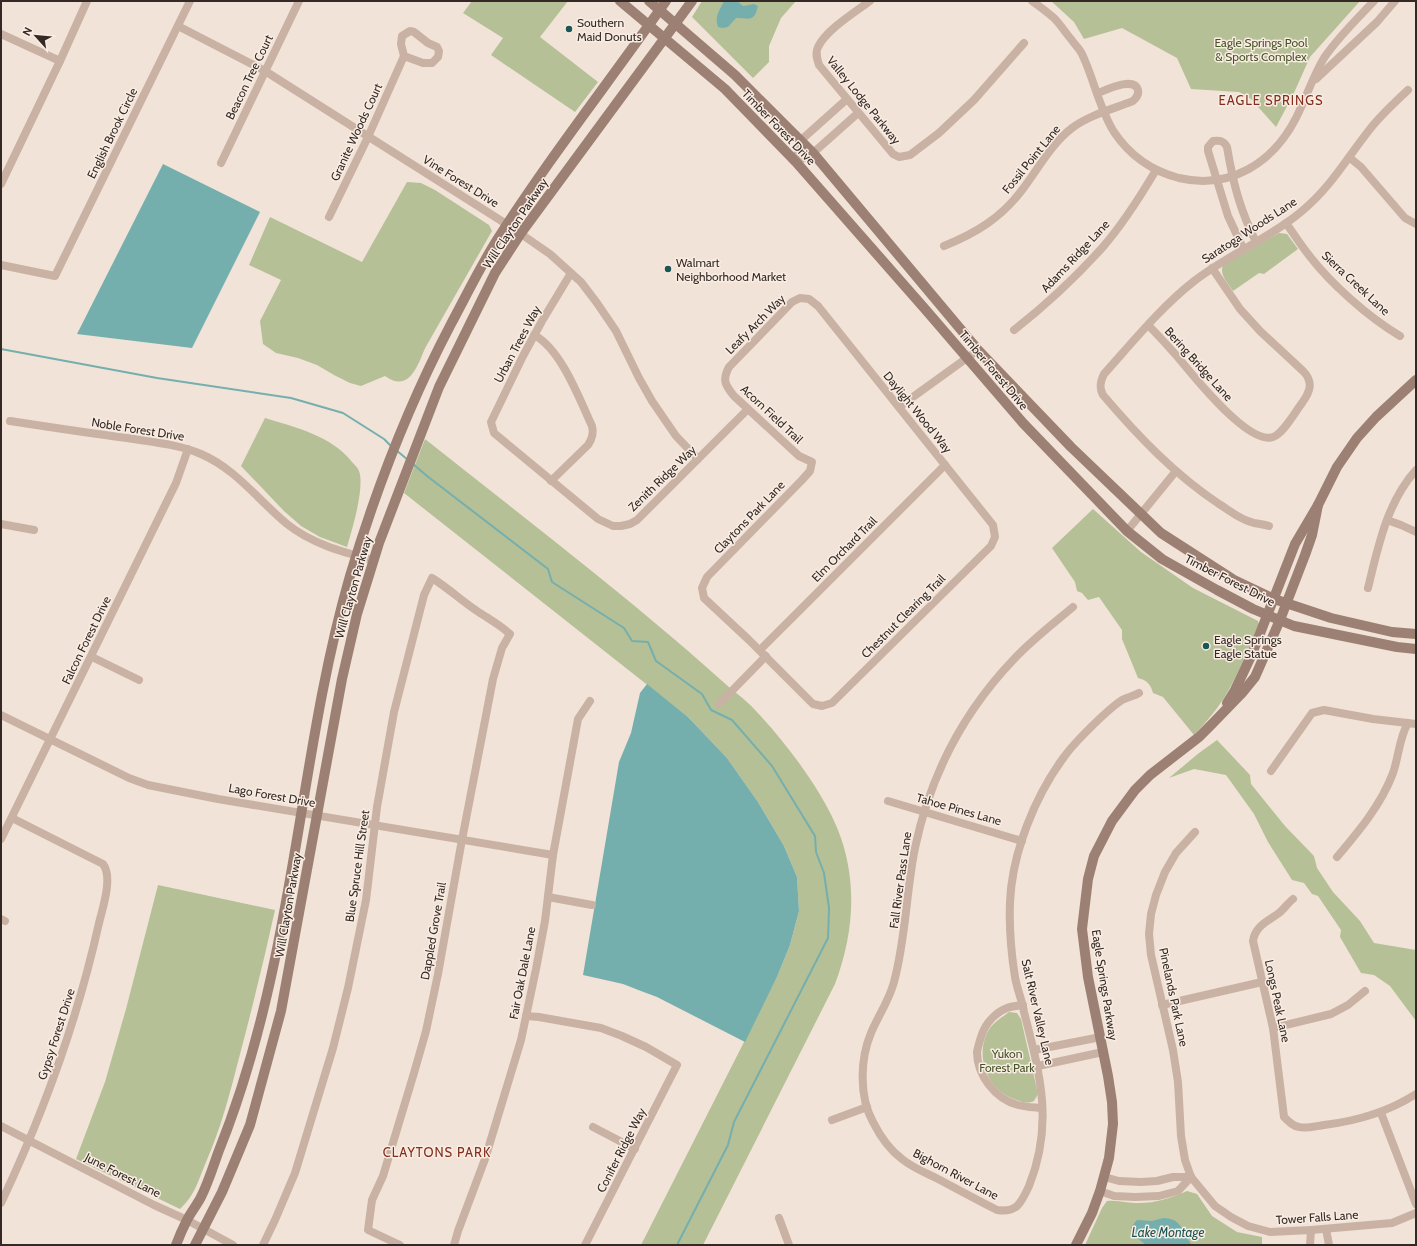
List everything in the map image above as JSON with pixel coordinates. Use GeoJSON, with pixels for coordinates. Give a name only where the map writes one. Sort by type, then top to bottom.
{"type":"FeatureCollection","features":[{"type":"Feature","properties":{"kind":"main road","name":"Timber Forest Drive"},"geometry":{"type":"LineString","coordinates":[[620,1],[725,89],[796,162],[1023,423],[1127,531],[1162,559],[1217,590],[1267,615],[1294,626],[1416,649]]}},
{"type":"Feature","properties":{"kind":"main road","name":"Timber Forest Drive"},"geometry":{"type":"LineString","coordinates":[[649,1],[735,75],[813,153],[978,350],[1071,448],[1161,533],[1234,580],[1286,604],[1331,618],[1392,632],[1416,634]]}},
{"type":"Feature","properties":{"kind":"main road","name":"Will Clayton Parkway"},"geometry":{"type":"LineString","coordinates":[[176,1245],[187,1220],[202,1196],[226,1134],[258,1029],[278,947],[322,693],[342,608],[357,555],[389,460],[425,375],[469,289],[498,240],[568,135],[666,1]]}},
{"type":"Feature","properties":{"kind":"main road","name":"Will Clayton Parkway"},"geometry":{"type":"LineString","coordinates":[[195,1245],[222,1192],[250,1125],[282,1011],[339,695],[357,614],[378,543],[441,383],[494,276],[521,233],[692,1]]}},
{"type":"Feature","properties":{"kind":"main road"},"geometry":{"type":"LineString","coordinates":[[425,375],[441,383]]}},
{"type":"Feature","properties":{"kind":"main road","name":"Eagle Springs Parkway"},"geometry":{"type":"LineString","coordinates":[[1214,723],[1235,690],[1252,654],[1295,544],[1337,467],[1357,438],[1376,417],[1416,380]]}},
{"type":"Feature","properties":{"kind":"main road","name":"Eagle Springs Parkway"},"geometry":{"type":"LineString","coordinates":[[1076,1245],[1092,1212],[1100,1191],[1111,1144],[1112,1124],[1112,1102],[1101,1037],[1088,977],[1082,929],[1088,879],[1094,856],[1112,821],[1135,790],[1150,775],[1199,737],[1214,723],[1242,693],[1254,677],[1280,620],[1306,555],[1312,535],[1318,504]]}},
{"type":"Feature","properties":{"kind":"main road"},"geometry":{"type":"LineString","coordinates":[[322,693],[339,695]]}},
{"type":"Feature","properties":{"kind":"main road"},"geometry":{"type":"LineString","coordinates":[[278,947],[293,949]]}},
{"type":"Feature","properties":{"kind":"main road"},"geometry":{"type":"LineString","coordinates":[[238,1097],[257,1100]]}},
{"type":"Feature","properties":{"kind":"street"},"geometry":{"type":"LineString","coordinates":[[1,184],[87,1]]}},
{"type":"Feature","properties":{"kind":"street","name":"English Brook Circle"},"geometry":{"type":"LineString","coordinates":[[1,265],[55,276],[190,1]]}},
{"type":"Feature","properties":{"kind":"street","name":"Beacon Tree Court"},"geometry":{"type":"LineString","coordinates":[[221,163],[300,1]]}},
{"type":"Feature","properties":{"kind":"street","name":"Valley Lodge Parkway"},"geometry":{"type":"LineString","coordinates":[[870,1],[839,24],[827,36],[818,47],[816,58],[819,65],[858,113],[893,154],[899,156],[910,156],[939,133],[974,100],[1024,43]]}},
{"type":"Feature","properties":{"kind":"street"},"geometry":{"type":"LineString","coordinates":[[1032,1],[1054,18],[1081,52],[1104,112],[1121,142],[1133,154],[1156,170],[1169,175],[1191,180],[1207,181],[1244,172],[1259,163],[1274,151],[1285,137],[1296,118],[1324,59],[1338,40],[1374,1]]}},
{"type":"Feature","properties":{"kind":"street"},"geometry":{"type":"LineString","coordinates":[[1312,82],[1377,22],[1395,1]]}},
{"type":"Feature","properties":{"kind":"street","name":"Vine Forest Drive"},"geometry":{"type":"LineString","coordinates":[[178,26],[265,72],[521,233],[550,254],[581,282],[597,303],[616,331],[639,378],[665,421],[676,436],[698,459]]}},
{"type":"Feature","properties":{"kind":"street","name":"Granite Woods Court"},"geometry":{"type":"LineString","coordinates":[[329,217],[368,137],[404,56],[401,40],[406,33],[410,31],[414,32],[428,43],[437,47],[439,51],[436,60],[428,64],[404,56]]}},
{"type":"Feature","properties":{"kind":"street"},"geometry":{"type":"LineString","coordinates":[[1,34],[60,61]]}},
{"type":"Feature","properties":{"kind":"street","name":"Fossil Point Lane"},"geometry":{"type":"LineString","coordinates":[[944,246],[968,236],[995,218],[1022,191],[1052,148],[1072,128],[1082,121],[1133,101],[1138,92],[1134,85],[1124,83],[1098,93]]}},
{"type":"Feature","properties":{"kind":"street","name":"Saratoga Woods Lane"},"geometry":{"type":"LineString","coordinates":[[1176,472],[1126,423],[1103,395],[1100,385],[1104,374],[1177,296],[1192,283],[1212,268],[1286,223],[1319,196],[1350,158],[1370,129],[1394,102],[1408,90]]}},
{"type":"Feature","properties":{"kind":"street"},"geometry":{"type":"LineString","coordinates":[[796,162],[800,141],[847,99]]}},
{"type":"Feature","properties":{"kind":"street"},"geometry":{"type":"LineString","coordinates":[[796,162],[813,153],[858,113]]}},
{"type":"Feature","properties":{"kind":"street"},"geometry":{"type":"LineString","coordinates":[[1244,248],[1228,216],[1216,179],[1208,151],[1213,141],[1218,140],[1225,143],[1227,147],[1232,176],[1242,210],[1256,242]]}},
{"type":"Feature","properties":{"kind":"street"},"geometry":{"type":"LineString","coordinates":[[1350,158],[1361,167],[1405,218],[1416,224]]}},
{"type":"Feature","properties":{"kind":"street","name":"Adams Ridge Lane"},"geometry":{"type":"LineString","coordinates":[[1014,330],[1043,307],[1068,284],[1102,248],[1126,218],[1156,170]]}},
{"type":"Feature","properties":{"kind":"street","name":"Sierra Creek Lane"},"geometry":{"type":"LineString","coordinates":[[1286,223],[1308,254],[1334,283],[1378,322],[1400,336]]}},
{"type":"Feature","properties":{"kind":"street","name":"Bering Bridge Lane"},"geometry":{"type":"LineString","coordinates":[[1149,326],[1176,355],[1200,385],[1227,412],[1259,437],[1274,437],[1280,433],[1307,396],[1310,389],[1310,382],[1307,375],[1260,331],[1240,309],[1212,268]]}},
{"type":"Feature","properties":{"kind":"street","name":"Urban Trees Way"},"geometry":{"type":"LineString","coordinates":[[491,428],[492,417],[534,335],[571,273]]}},
{"type":"Feature","properties":{"kind":"street","name":"Leafy Arch Way"},"geometry":{"type":"LineString","coordinates":[[725,376],[729,367],[792,302],[800,298],[809,299]]}},
{"type":"Feature","properties":{"kind":"street","name":"Daylight Wood Way"},"geometry":{"type":"LineString","coordinates":[[809,299],[818,306],[993,525],[995,537],[991,546]]}},
{"type":"Feature","properties":{"kind":"street"},"geometry":{"type":"LineString","coordinates":[[534,335],[543,340],[552,349],[568,375],[594,430],[588,445],[551,480]]}},
{"type":"Feature","properties":{"kind":"street"},"geometry":{"type":"LineString","coordinates":[[899,407],[978,350]]}},
{"type":"Feature","properties":{"kind":"street","name":"Acorn Field Trail"},"geometry":{"type":"LineString","coordinates":[[725,376],[727,387],[734,396],[799,456],[812,462]]}},
{"type":"Feature","properties":{"kind":"street","name":"Zenith Ridge Way"},"geometry":{"type":"LineString","coordinates":[[491,428],[498,437],[598,519],[613,526],[621,526],[630,524],[644,514],[748,409]]}},
{"type":"Feature","properties":{"kind":"street","name":"Noble Forest Drive"},"geometry":{"type":"LineString","coordinates":[[10,421],[172,445],[188,449],[214,460],[235,475],[273,512],[300,533],[321,544],[374,560]]}},
{"type":"Feature","properties":{"kind":"street","name":"Falcon Forest Drive"},"geometry":{"type":"LineString","coordinates":[[1,839],[176,483],[188,449]]}},
{"type":"Feature","properties":{"kind":"street","name":"Claytons Park Lane"},"geometry":{"type":"LineString","coordinates":[[760,650],[707,601],[703,595],[702,588],[707,577],[807,475],[812,462]]}},
{"type":"Feature","properties":{"kind":"street","name":"Elm Orchard Trail"},"geometry":{"type":"LineString","coordinates":[[760,650],[945,465]]}},
{"type":"Feature","properties":{"kind":"street"},"geometry":{"type":"LineString","coordinates":[[1368,588],[1387,520],[1402,489],[1416,470]]}},
{"type":"Feature","properties":{"kind":"street"},"geometry":{"type":"LineString","coordinates":[[1127,531],[1176,472],[1196,488],[1240,518],[1269,526]]}},
{"type":"Feature","properties":{"kind":"street"},"geometry":{"type":"LineString","coordinates":[[1387,520],[1416,532]]}},
{"type":"Feature","properties":{"kind":"street"},"geometry":{"type":"LineString","coordinates":[[1,524],[34,530]]}},
{"type":"Feature","properties":{"kind":"street","name":"Chestnut Clearing Trail"},"geometry":{"type":"LineString","coordinates":[[766,656],[813,704],[822,706],[832,703],[991,546]]}},
{"type":"Feature","properties":{"kind":"street","name":"Blue Spruce Hill Street"},"geometry":{"type":"LineString","coordinates":[[262,1245],[275,1220],[294,1173],[333,1048],[348,988],[366,900],[375,824],[394,712],[424,595],[432,578],[449,588],[476,610],[500,625],[510,634]]}},
{"type":"Feature","properties":{"kind":"street","name":"Fall River Pass Lane"},"geometry":{"type":"LineString","coordinates":[[891,1148],[872,1121],[867,1107],[864,1093],[862,1061],[871,1033],[886,1004],[893,986],[900,958],[911,868],[924,812],[947,755],[965,721],[990,685],[1016,657],[1073,606]]}},
{"type":"Feature","properties":{"kind":"street","name":"Dappled Grove Trail"},"geometry":{"type":"LineString","coordinates":[[400,1245],[368,1230],[372,1200],[383,1176],[426,1031],[494,679],[502,648],[510,634]]}},
{"type":"Feature","properties":{"kind":"street"},"geometry":{"type":"LineString","coordinates":[[719,704],[766,656],[760,650]]}},
{"type":"Feature","properties":{"kind":"street"},"geometry":{"type":"LineString","coordinates":[[92,656],[139,680]]}},
{"type":"Feature","properties":{"kind":"street","name":"Salt River Valley Lane"},"geometry":{"type":"LineString","coordinates":[[1014,1209],[1024,1198],[1036,1166],[1043,1130],[1042,1091],[1038,1066],[1016,978],[1010,937],[1010,901],[1014,871],[1022,841],[1038,800],[1064,757],[1109,710],[1123,700],[1139,693]]}},
{"type":"Feature","properties":{"kind":"street","name":"Fair Oak Dale Lane"},"geometry":{"type":"LineString","coordinates":[[454,1245],[460,1224],[480,1171],[519,1048],[536,969],[548,897],[553,855],[578,719],[590,702]]}},
{"type":"Feature","properties":{"kind":"street"},"geometry":{"type":"LineString","coordinates":[[1270,772],[1312,713],[1324,710],[1412,724]]}},
{"type":"Feature","properties":{"kind":"street","name":"Lago Forest Drive"},"geometry":{"type":"LineString","coordinates":[[1,715],[129,778],[148,785],[218,799],[375,824],[553,855]]}},
{"type":"Feature","properties":{"kind":"street"},"geometry":{"type":"LineString","coordinates":[[1337,857],[1376,807],[1392,775],[1399,754],[1402,733],[1412,724]]}},
{"type":"Feature","properties":{"kind":"street","name":"Tahoe Pines Lane"},"geometry":{"type":"LineString","coordinates":[[888,801],[1022,841]]}},
{"type":"Feature","properties":{"kind":"street","name":"Gypsy Forest Drive"},"geometry":{"type":"LineString","coordinates":[[1,1203],[30,1141],[56,1076],[83,989],[107,888],[107,868],[96,859],[12,818]]}},
{"type":"Feature","properties":{"kind":"street","name":"Pinelands Park Lane"},"geometry":{"type":"LineString","coordinates":[[1191,1177],[1185,1160],[1181,1136],[1178,1082],[1174,1056],[1151,955],[1149,934],[1151,914],[1156,895],[1165,872],[1176,853],[1195,832]]}},
{"type":"Feature","properties":{"kind":"street"},"geometry":{"type":"LineString","coordinates":[[548,897],[592,905]]}},
{"type":"Feature","properties":{"kind":"street","name":"Longs Peak Lane"},"geometry":{"type":"LineString","coordinates":[[1293,899],[1280,912],[1257,929],[1253,941],[1273,1028],[1284,1117],[1290,1124],[1299,1127],[1347,1122],[1381,1113]]}},
{"type":"Feature","properties":{"kind":"street"},"geometry":{"type":"LineString","coordinates":[[1162,1005],[1262,982]]}},
{"type":"Feature","properties":{"kind":"street"},"geometry":{"type":"LineString","coordinates":[[1273,1028],[1331,1014],[1348,1005],[1365,991]]}},
{"type":"Feature","properties":{"kind":"street"},"geometry":{"type":"LineString","coordinates":[[1023,1005],[1007,1008],[988,1023],[979,1043],[977,1051],[978,1060],[981,1073],[993,1090],[1000,1096],[1016,1105],[1042,1108]]}},
{"type":"Feature","properties":{"kind":"street","name":"Conifer Ridge Way"},"geometry":{"type":"LineString","coordinates":[[526,1016],[601,1028],[646,1047],[677,1065],[635,1150],[585,1245]]}},
{"type":"Feature","properties":{"kind":"street"},"geometry":{"type":"LineString","coordinates":[[1034,1050],[1101,1037]]}},
{"type":"Feature","properties":{"kind":"street"},"geometry":{"type":"LineString","coordinates":[[1038,1066],[1103,1052]]}},
{"type":"Feature","properties":{"kind":"street"},"geometry":{"type":"LineString","coordinates":[[1416,1094],[1381,1113],[1416,1204]]}},
{"type":"Feature","properties":{"kind":"street"},"geometry":{"type":"LineString","coordinates":[[832,1120],[867,1107]]}},
{"type":"Feature","properties":{"kind":"street","name":"June Forest Lane"},"geometry":{"type":"LineString","coordinates":[[1,1126],[154,1205],[187,1220],[233,1245]]}},
{"type":"Feature","properties":{"kind":"street"},"geometry":{"type":"LineString","coordinates":[[593,1127],[635,1150]]}},
{"type":"Feature","properties":{"kind":"street","name":"Bighorn River Lane"},"geometry":{"type":"LineString","coordinates":[[891,1148],[902,1159],[916,1168],[997,1210],[1007,1211],[1014,1209]]}},
{"type":"Feature","properties":{"kind":"street"},"geometry":{"type":"LineString","coordinates":[[1104,1177],[1118,1181],[1141,1182],[1156,1181],[1173,1177],[1191,1177]]}},
{"type":"Feature","properties":{"kind":"street"},"geometry":{"type":"LineString","coordinates":[[1100,1191],[1114,1196],[1141,1198],[1159,1196],[1178,1191],[1191,1177]]}},
{"type":"Feature","properties":{"kind":"street","name":"Tower Falls Lane"},"geometry":{"type":"LineString","coordinates":[[1191,1177],[1215,1206],[1248,1226],[1270,1232],[1392,1223],[1416,1213]]}},
{"type":"Feature","properties":{"kind":"street"},"geometry":{"type":"LineString","coordinates":[[779,1218],[789,1245]]}},
{"type":"Feature","properties":{"kind":"street"},"geometry":{"type":"LineString","coordinates":[[1326,1229],[1329,1245]]}},
{"type":"Feature","properties":{"kind":"street"},"geometry":{"type":"LineString","coordinates":[[1310,1245],[1311,1230]]}},
{"type":"Feature","properties":{"kind":"green space"},"geometry":{"type":"Polygon","coordinates":[[[472,1],[568,1],[540,37],[598,82],[575,112],[491,55],[503,38],[463,13],[472,1]]]}},
{"type":"Feature","properties":{"kind":"green space"},"geometry":{"type":"Polygon","coordinates":[[[702,1],[796,1],[781,18],[769,46],[769,62],[753,78],[692,17],[702,1]]]}},
{"type":"Feature","properties":{"kind":"green space","name":"Eagle Springs Pool & Sports Complex"},"geometry":{"type":"Polygon","coordinates":[[[1051,1],[1360,1],[1310,57],[1293,95],[1276,127],[1251,99],[1239,92],[1191,89],[1177,58],[1122,28],[1084,39],[1074,22],[1051,1]]]}},
{"type":"Feature","properties":{"kind":"green space"},"geometry":{"type":"Polygon","coordinates":[[[407,182],[421,183],[435,190],[489,225],[492,231],[410,377],[399,382],[385,376],[361,386],[350,383],[317,365],[298,358],[276,353],[263,344],[260,321],[281,280],[249,265],[270,217],[362,262],[407,182]]]}},
{"type":"Feature","properties":{"kind":"green space"},"geometry":{"type":"Polygon","coordinates":[[[1279,233],[1287,234],[1298,249],[1264,274],[1259,273],[1233,291],[1223,276],[1223,265],[1279,233]]]}},
{"type":"Feature","properties":{"kind":"green space"},"geometry":{"type":"Polygon","coordinates":[[[265,418],[300,429],[324,439],[344,453],[358,469],[360,478],[359,498],[355,520],[347,547],[320,537],[301,526],[284,511],[241,466],[265,418]]]}},
{"type":"Feature","properties":{"kind":"green space"},"geometry":{"type":"Polygon","coordinates":[[[425,439],[613,588],[751,705],[780,738],[813,783],[823,799],[838,830],[849,868],[851,907],[850,926],[846,946],[835,984],[703,1245],[641,1245],[777,977],[790,945],[799,911],[797,877],[784,846],[758,802],[727,758],[688,717],[404,493],[425,439]]]}},
{"type":"Feature","properties":{"kind":"green space"},"geometry":{"type":"Polygon","coordinates":[[[1093,509],[1141,552],[1193,588],[1258,621],[1259,625],[1224,698],[1194,735],[1163,697],[1153,693],[1148,683],[1138,678],[1122,639],[1122,630],[1099,597],[1088,600],[1082,593],[1077,591],[1075,582],[1052,548],[1093,509]]]}},
{"type":"Feature","properties":{"kind":"green space"},"geometry":{"type":"Polygon","coordinates":[[[1217,740],[1250,775],[1251,784],[1285,826],[1314,856],[1317,868],[1333,892],[1360,921],[1374,943],[1416,950],[1416,1021],[1390,986],[1374,975],[1361,973],[1340,937],[1341,930],[1318,896],[1312,894],[1304,883],[1292,880],[1268,842],[1254,814],[1226,775],[1194,769],[1169,778],[1217,740]]]}},
{"type":"Feature","properties":{"kind":"green space"},"geometry":{"type":"Polygon","coordinates":[[[158,885],[275,910],[249,1021],[221,1123],[196,1187],[180,1209],[76,1159],[105,1082],[126,1009],[158,885]]]}},
{"type":"Feature","properties":{"kind":"green space","name":"Yukon Forest Park"},"geometry":{"type":"Polygon","coordinates":[[[1009,1012],[1017,1013],[1021,1019],[1038,1094],[1034,1101],[1031,1102],[1022,1102],[1004,1094],[989,1078],[985,1069],[983,1048],[985,1038],[990,1028],[1009,1012]]]}},
{"type":"Feature","properties":{"kind":"green space"},"geometry":{"type":"Polygon","coordinates":[[[1187,1191],[1197,1194],[1212,1216],[1237,1232],[1262,1237],[1262,1245],[1085,1245],[1102,1208],[1107,1201],[1148,1203],[1187,1191]]]}},
{"type":"Feature","properties":{"kind":"water"},"geometry":{"type":"Polygon","coordinates":[[[724,1],[737,1],[743,6],[754,4],[758,6],[753,17],[748,19],[736,18],[728,27],[723,28],[718,27],[717,20],[718,13],[724,1]]]}},
{"type":"Feature","properties":{"kind":"water"},"geometry":{"type":"Polygon","coordinates":[[[163,164],[260,212],[192,348],[77,334],[163,164]]]}},
{"type":"Feature","properties":{"kind":"water"},"geometry":{"type":"Polygon","coordinates":[[[647,684],[688,717],[727,758],[758,802],[784,846],[797,877],[799,911],[790,945],[777,977],[745,1042],[657,997],[623,984],[583,975],[619,762],[631,733],[640,693],[647,684]]]}},
{"type":"Feature","properties":{"kind":"water","name":"Lake Montage"},"geometry":{"type":"Polygon","coordinates":[[[1163,1218],[1170,1219],[1178,1223],[1192,1245],[1146,1245],[1131,1233],[1131,1227],[1137,1220],[1152,1221],[1163,1218]]]}},
{"type":"Feature","properties":{"kind":"waterway"},"geometry":{"type":"LineString","coordinates":[[1,349],[157,378],[291,398],[343,413],[384,439],[391,446]]}},
{"type":"Feature","properties":{"kind":"waterway"},"geometry":{"type":"LineString","coordinates":[[396,450],[408,460]]}},
{"type":"Feature","properties":{"kind":"waterway"},"geometry":{"type":"LineString","coordinates":[[413,464],[548,569],[552,582],[624,628],[632,641],[648,642],[656,661],[702,694],[711,710],[732,720],[772,766],[815,836],[816,852],[824,873],[829,908],[828,938],[734,1122],[728,1145],[677,1245]]}},
{"type":"Feature","properties":{"kind":"place","name":"Southern Maid Donuts"},"geometry":{"type":"Point","coordinates":[569,29]}},
{"type":"Feature","properties":{"kind":"place","name":"Walmart Neighborhood Market"},"geometry":{"type":"Point","coordinates":[668,269]}},
{"type":"Feature","properties":{"kind":"place","name":"Eagle Springs Eagle Statue"},"geometry":{"type":"Point","coordinates":[1206,646]}},
{"type":"Feature","properties":{"kind":"district","name":"EAGLE SPRINGS"},"geometry":{"type":"Point","coordinates":[1271,100]}},
{"type":"Feature","properties":{"kind":"district","name":"CLAYTONS PARK"},"geometry":{"type":"Point","coordinates":[437,1152]}}]}
